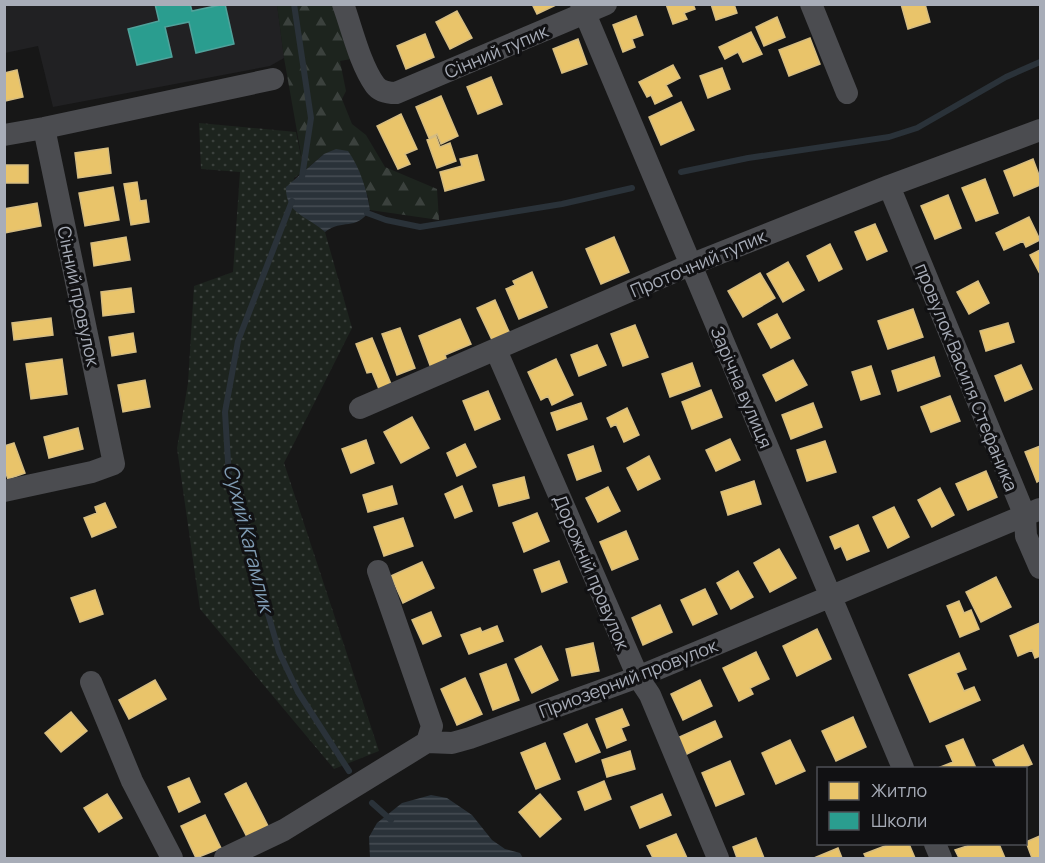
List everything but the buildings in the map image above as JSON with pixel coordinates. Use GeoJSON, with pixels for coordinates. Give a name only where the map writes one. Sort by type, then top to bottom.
{"type":"FeatureCollection","features":[{"type":"Feature","properties":{"kind":"street","name":"Сінний тупик"},"geometry":{"type":"LineString","coordinates":[[343,4],[376,86],[386,93],[396,93],[583,9],[606,4]]}},
{"type":"Feature","properties":{"kind":"street"},"geometry":{"type":"LineString","coordinates":[[811,4],[847,93]]}},
{"type":"Feature","properties":{"kind":"street","name":"Зарічна вулиця"},"geometry":{"type":"LineString","coordinates":[[583,9],[903,767]]}},
{"type":"Feature","properties":{"kind":"street"},"geometry":{"type":"LineString","coordinates":[[4,135],[273,79]]}},
{"type":"Feature","properties":{"kind":"street","name":"Сінний провулок"},"geometry":{"type":"LineString","coordinates":[[4,491],[114,464],[44,128]]}},
{"type":"Feature","properties":{"kind":"street","name":"Проточний тупик"},"geometry":{"type":"LineString","coordinates":[[360,408],[690,265],[888,186],[1041,130]]}},
{"type":"Feature","properties":{"kind":"street","name":"провулок Василя Стефаника"},"geometry":{"type":"LineString","coordinates":[[888,186],[1033,512],[1026,536],[1041,568]]}},
{"type":"Feature","properties":{"kind":"street","name":"Дорожній провулок"},"geometry":{"type":"LineString","coordinates":[[496,350],[638,677],[650,695],[718,858]]}},
{"type":"Feature","properties":{"kind":"street","name":"Приозерний провулок"},"geometry":{"type":"LineString","coordinates":[[427,742],[452,743],[470,738],[638,677],[1033,512]]}},
{"type":"Feature","properties":{"kind":"street"},"geometry":{"type":"LineString","coordinates":[[225,858],[284,830],[427,742],[432,726],[378,571]]}},
{"type":"Feature","properties":{"kind":"street"},"geometry":{"type":"LineString","coordinates":[[91,682],[132,781],[172,858]]}},
{"type":"Feature","properties":{"kind":"shaded area"},"geometry":{"type":"Polygon","coordinates":[[[277,4],[284,58],[270,66],[53,107],[38,46],[5,53],[5,5],[277,4]]]}},
{"type":"Feature","properties":{"kind":"shaded area"},"geometry":{"type":"Polygon","coordinates":[[[336,149],[348,151],[356,165],[370,210],[359,221],[331,228],[325,232],[293,209],[289,203],[286,187],[324,154],[336,149]]]}},
{"type":"Feature","properties":{"kind":"shaded area"},"geometry":{"type":"Polygon","coordinates":[[[431,795],[447,798],[472,815],[492,840],[505,849],[520,853],[523,858],[370,858],[369,837],[377,823],[402,803],[431,795]]]}},
{"type":"Feature","properties":{"kind":"green space"},"geometry":{"type":"Polygon","coordinates":[[[277,5],[343,5],[351,59],[340,61],[346,91],[342,99],[352,124],[366,135],[385,167],[437,189],[439,220],[370,210],[368,196],[324,154],[304,171],[277,5]]]}},
{"type":"Feature","properties":{"kind":"green space"},"geometry":{"type":"Polygon","coordinates":[[[199,123],[296,132],[304,171],[294,178],[290,206],[325,232],[352,328],[284,463],[379,751],[334,769],[200,609],[177,448],[188,383],[194,286],[233,272],[240,172],[201,169],[199,123]]]}},
{"type":"Feature","properties":{"kind":"waterway"},"geometry":{"type":"LineString","coordinates":[[294,4],[311,118],[302,177]]}},
{"type":"Feature","properties":{"kind":"waterway"},"geometry":{"type":"LineString","coordinates":[[681,172],[748,158],[889,137],[917,128],[1006,77],[1040,62]]}},
{"type":"Feature","properties":{"kind":"waterway"},"geometry":{"type":"LineString","coordinates":[[367,213],[386,220],[420,227],[562,204],[632,188]]}},
{"type":"Feature","properties":{"kind":"waterway","name":"Сухий Кагамлик"},"geometry":{"type":"LineString","coordinates":[[292,201],[238,341],[225,412],[229,478],[279,652],[298,692],[349,771]]}},
{"type":"Feature","properties":{"kind":"waterway","name":"Сухий Кагамлик"},"geometry":{"type":"LineString","coordinates":[[372,803],[391,820]]}}]}
